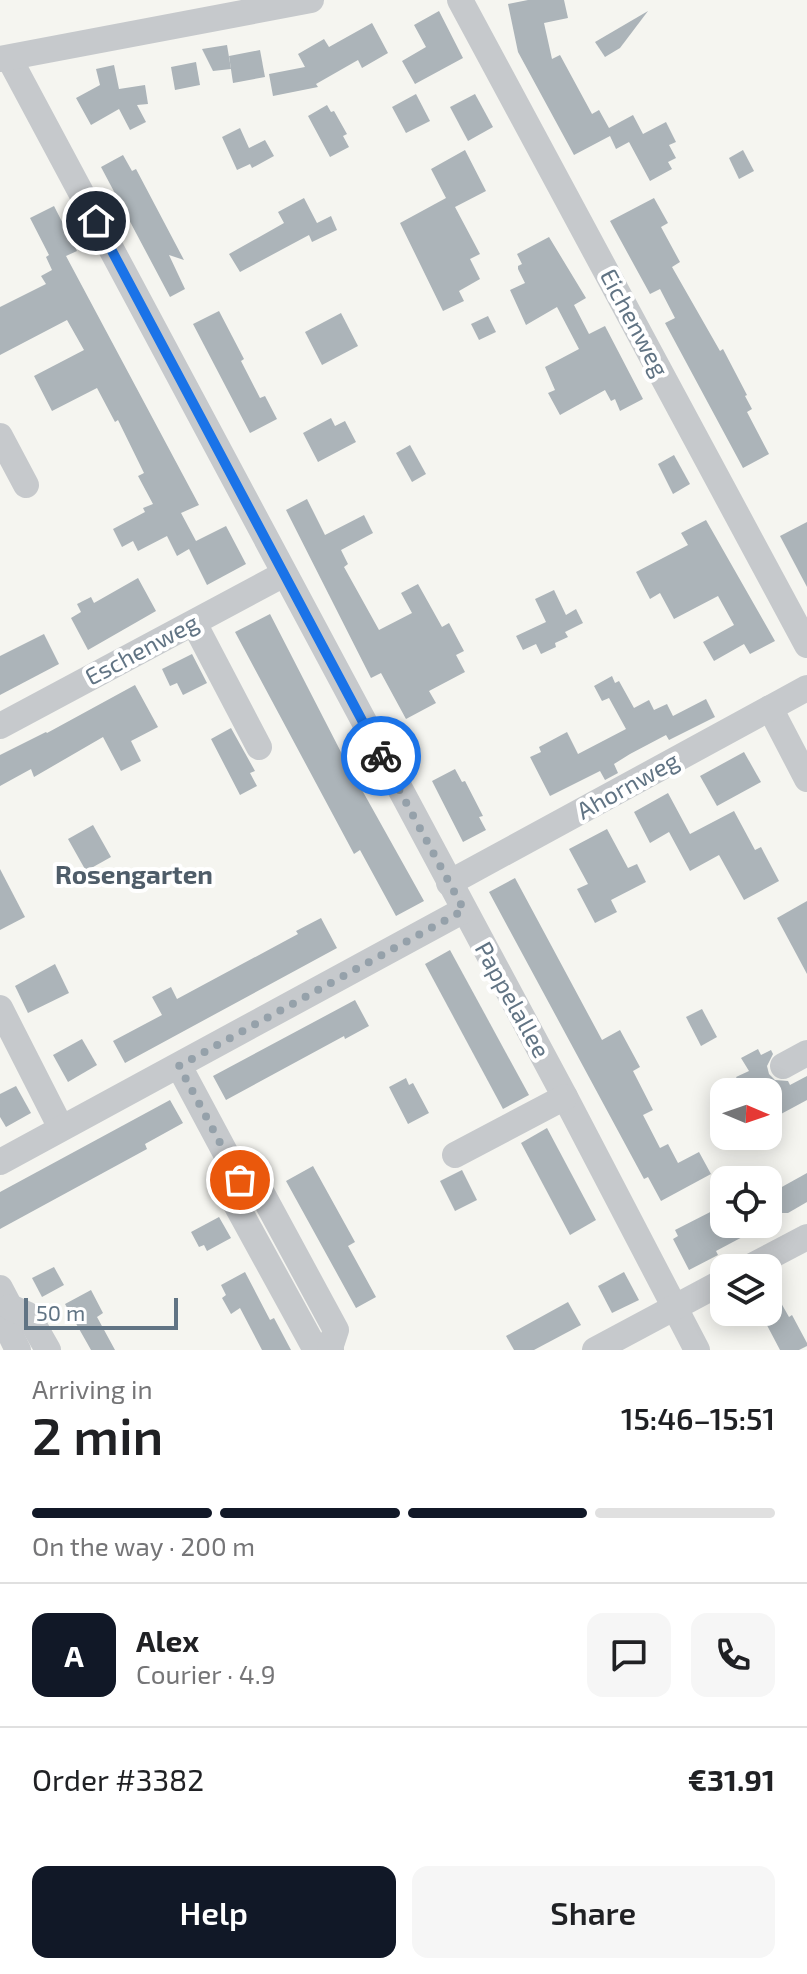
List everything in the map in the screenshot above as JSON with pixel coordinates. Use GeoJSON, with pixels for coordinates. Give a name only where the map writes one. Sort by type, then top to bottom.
{"type":"FeatureCollection","features":[{"type":"Feature","properties":{"kind":"street"},"geometry":{"type":"LineString","coordinates":[[5,59],[311,0]]}},
{"type":"Feature","properties":{"kind":"street","name":"Eichenweg"},"geometry":{"type":"LineString","coordinates":[[460,0],[807,645]]}},
{"type":"Feature","properties":{"kind":"street","name":"Pappelallee"},"geometry":{"type":"LineString","coordinates":[[5,59],[565,1097],[697,1350]]}},
{"type":"Feature","properties":{"kind":"street"},"geometry":{"type":"LineString","coordinates":[[0,436],[26,485]]}},
{"type":"Feature","properties":{"kind":"street","name":"Eschenweg"},"geometry":{"type":"LineString","coordinates":[[0,726],[284,574]]}},
{"type":"Feature","properties":{"kind":"street"},"geometry":{"type":"LineString","coordinates":[[194,623],[259,747]]}},
{"type":"Feature","properties":{"kind":"street","name":"Ahornweg"},"geometry":{"type":"LineString","coordinates":[[449,883],[807,688]]}},
{"type":"Feature","properties":{"kind":"street"},"geometry":{"type":"LineString","coordinates":[[770,708],[807,779]]}},
{"type":"Feature","properties":{"kind":"street"},"geometry":{"type":"LineString","coordinates":[[0,1162],[464,910]]}},
{"type":"Feature","properties":{"kind":"street"},"geometry":{"type":"LineString","coordinates":[[0,1008],[61,1128]]}},
{"type":"Feature","properties":{"kind":"street"},"geometry":{"type":"LineString","coordinates":[[783,1066],[807,1053]]}},
{"type":"Feature","properties":{"kind":"street"},"geometry":{"type":"LineString","coordinates":[[179,1066],[240,1180],[233,1199],[312,1343],[330,1349]]}},
{"type":"Feature","properties":{"kind":"street"},"geometry":{"type":"LineString","coordinates":[[455,1155],[565,1097]]}},
{"type":"Feature","properties":{"kind":"street"},"geometry":{"type":"LineString","coordinates":[[775,1254],[807,1237]]}},
{"type":"Feature","properties":{"kind":"street"},"geometry":{"type":"LineString","coordinates":[[595,1350],[710,1288]]}},
{"type":"Feature","properties":{"kind":"street"},"geometry":{"type":"LineString","coordinates":[[5,1298],[6,1326],[18,1350]]}},
{"type":"Feature","properties":{"kind":"street"},"geometry":{"type":"LineString","coordinates":[[5,1298],[28,1315],[48,1350]]}},
{"type":"Feature","properties":{"kind":"building"},"geometry":{"type":"Polygon","coordinates":[[[528,0],[564,0],[568,18],[544,23],[552,59],[560,55],[592,114],[599,110],[609,128],[633,115],[643,134],[666,122],[676,142],[669,145],[676,158],[668,162],[672,169],[650,181],[629,142],[616,149],[610,136],[574,155],[518,52],[508,4],[528,0]]]}},
{"type":"Feature","properties":{"kind":"building"},"geometry":{"type":"Polygon","coordinates":[[[439,11],[463,58],[415,84],[402,61],[426,47],[414,25],[439,11]]]}},
{"type":"Feature","properties":{"kind":"building"},"geometry":{"type":"Polygon","coordinates":[[[648,11],[620,48],[605,57],[595,42],[648,11]]]}},
{"type":"Feature","properties":{"kind":"building"},"geometry":{"type":"Polygon","coordinates":[[[372,23],[388,53],[362,68],[358,60],[316,84],[318,87],[273,96],[269,74],[305,67],[298,54],[324,39],[329,47],[372,23]]]}},
{"type":"Feature","properties":{"kind":"building"},"geometry":{"type":"Polygon","coordinates":[[[227,45],[231,69],[213,71],[202,49],[227,45]]]}},
{"type":"Feature","properties":{"kind":"building"},"geometry":{"type":"Polygon","coordinates":[[[260,50],[265,77],[233,83],[229,56],[260,50]]]}},
{"type":"Feature","properties":{"kind":"building"},"geometry":{"type":"Polygon","coordinates":[[[196,62],[200,85],[175,90],[171,67],[196,62]]]}},
{"type":"Feature","properties":{"kind":"building"},"geometry":{"type":"Polygon","coordinates":[[[114,65],[119,89],[145,85],[148,104],[137,105],[146,122],[130,130],[119,109],[91,125],[76,98],[100,85],[96,69],[114,65]]]}},
{"type":"Feature","properties":{"kind":"building"},"geometry":{"type":"Polygon","coordinates":[[[416,94],[430,121],[406,133],[392,107],[416,94]]]}},
{"type":"Feature","properties":{"kind":"building"},"geometry":{"type":"Polygon","coordinates":[[[475,94],[493,127],[468,141],[450,107],[475,94]]]}},
{"type":"Feature","properties":{"kind":"building"},"geometry":{"type":"Polygon","coordinates":[[[327,105],[347,134],[343,136],[349,147],[330,157],[308,116],[327,105]]]}},
{"type":"Feature","properties":{"kind":"building"},"geometry":{"type":"Polygon","coordinates":[[[240,128],[249,148],[265,140],[274,156],[252,168],[250,164],[237,170],[222,137],[240,128]]]}},
{"type":"Feature","properties":{"kind":"building"},"geometry":{"type":"Polygon","coordinates":[[[465,150],[486,191],[455,207],[480,254],[470,259],[480,279],[459,291],[464,301],[443,311],[400,223],[446,198],[431,169],[465,150]]]}},
{"type":"Feature","properties":{"kind":"building"},"geometry":{"type":"Polygon","coordinates":[[[743,150],[754,171],[739,179],[729,158],[743,150]]]}},
{"type":"Feature","properties":{"kind":"building"},"geometry":{"type":"Polygon","coordinates":[[[123,155],[132,171],[136,169],[184,260],[169,255],[185,289],[170,297],[101,167],[123,155]]]}},
{"type":"Feature","properties":{"kind":"building"},"geometry":{"type":"Polygon","coordinates":[[[304,198],[317,223],[331,216],[337,230],[312,242],[309,235],[240,272],[229,254],[284,223],[278,212],[304,198]]]}},
{"type":"Feature","properties":{"kind":"building"},"geometry":{"type":"Polygon","coordinates":[[[654,198],[668,223],[661,227],[680,262],[672,267],[720,351],[723,349],[747,395],[752,409],[747,412],[769,454],[743,468],[665,323],[675,318],[660,289],[650,294],[610,221],[654,198]]]}},
{"type":"Feature","properties":{"kind":"building"},"geometry":{"type":"Polygon","coordinates":[[[54,206],[77,251],[66,256],[199,505],[181,513],[196,541],[226,526],[246,564],[207,585],[189,549],[177,556],[167,536],[138,551],[133,541],[122,547],[113,529],[145,512],[143,508],[153,504],[138,476],[144,473],[118,420],[115,422],[97,388],[52,411],[34,376],[84,350],[67,320],[0,355],[0,307],[46,284],[41,276],[52,270],[46,257],[49,255],[30,218],[54,206]]]}},
{"type":"Feature","properties":{"kind":"building"},"geometry":{"type":"Polygon","coordinates":[[[549,237],[586,298],[574,305],[589,334],[605,326],[643,399],[620,411],[615,399],[611,401],[605,390],[560,415],[548,393],[555,390],[545,367],[579,349],[557,307],[526,325],[510,290],[525,283],[518,269],[522,264],[517,254],[549,237]]]}},
{"type":"Feature","properties":{"kind":"building"},"geometry":{"type":"Polygon","coordinates":[[[219,311],[260,398],[265,396],[277,419],[250,433],[193,324],[219,311]]]}},
{"type":"Feature","properties":{"kind":"building"},"geometry":{"type":"Polygon","coordinates":[[[341,313],[358,346],[322,365],[305,332],[341,313]]]}},
{"type":"Feature","properties":{"kind":"building"},"geometry":{"type":"Polygon","coordinates":[[[488,316],[496,332],[479,340],[471,324],[488,316]]]}},
{"type":"Feature","properties":{"kind":"building"},"geometry":{"type":"Polygon","coordinates":[[[331,418],[335,426],[345,421],[356,442],[318,462],[303,433],[331,418]]]}},
{"type":"Feature","properties":{"kind":"building"},"geometry":{"type":"Polygon","coordinates":[[[410,445],[426,474],[412,482],[396,453],[410,445]]]}},
{"type":"Feature","properties":{"kind":"building"},"geometry":{"type":"Polygon","coordinates":[[[674,455],[690,484],[673,494],[658,464],[674,455]]]}},
{"type":"Feature","properties":{"kind":"building"},"geometry":{"type":"Polygon","coordinates":[[[307,499],[325,535],[364,515],[373,533],[341,550],[348,564],[344,567],[379,630],[412,613],[401,593],[418,584],[442,627],[449,623],[464,651],[456,655],[465,672],[429,691],[436,703],[406,719],[381,673],[371,678],[286,510],[307,499]]]}},
{"type":"Feature","properties":{"kind":"building"},"geometry":{"type":"Polygon","coordinates":[[[706,520],[775,641],[750,654],[744,644],[714,661],[703,642],[734,625],[718,596],[674,619],[660,593],[650,599],[636,572],[688,545],[681,533],[706,520]]]}},
{"type":"Feature","properties":{"kind":"building"},"geometry":{"type":"Polygon","coordinates":[[[807,522],[807,587],[780,536],[807,522]]]}},
{"type":"Feature","properties":{"kind":"building"},"geometry":{"type":"Polygon","coordinates":[[[138,578],[156,611],[88,650],[71,618],[81,612],[77,604],[91,597],[94,603],[138,578]]]}},
{"type":"Feature","properties":{"kind":"building"},"geometry":{"type":"Polygon","coordinates":[[[554,590],[566,615],[576,609],[583,623],[565,632],[568,637],[541,654],[536,644],[523,650],[516,636],[546,622],[535,599],[554,590]]]}},
{"type":"Feature","properties":{"kind":"building"},"geometry":{"type":"Polygon","coordinates":[[[270,614],[343,756],[424,901],[396,916],[360,850],[354,854],[235,632],[270,614]]]}},
{"type":"Feature","properties":{"kind":"building"},"geometry":{"type":"Polygon","coordinates":[[[44,634],[59,664],[0,695],[0,656],[44,634]]]}},
{"type":"Feature","properties":{"kind":"building"},"geometry":{"type":"Polygon","coordinates":[[[192,654],[207,683],[183,695],[177,683],[170,686],[162,669],[192,654]]]}},
{"type":"Feature","properties":{"kind":"building"},"geometry":{"type":"Polygon","coordinates":[[[612,676],[615,683],[619,681],[634,708],[649,700],[654,710],[667,704],[673,716],[706,699],[715,717],[669,740],[666,735],[630,754],[614,764],[618,773],[605,780],[600,771],[550,796],[530,757],[541,752],[539,747],[567,732],[578,754],[626,729],[609,698],[602,701],[594,686],[612,676]]]}},
{"type":"Feature","properties":{"kind":"building"},"geometry":{"type":"Polygon","coordinates":[[[135,685],[158,727],[131,741],[141,761],[121,771],[103,737],[34,777],[31,769],[0,786],[0,755],[135,685]]]}},
{"type":"Feature","properties":{"kind":"building"},"geometry":{"type":"Polygon","coordinates":[[[231,728],[255,771],[250,773],[257,786],[240,795],[211,739],[231,728]]]}},
{"type":"Feature","properties":{"kind":"building"},"geometry":{"type":"Polygon","coordinates":[[[744,752],[761,782],[717,806],[700,776],[744,752]]]}},
{"type":"Feature","properties":{"kind":"building"},"geometry":{"type":"Polygon","coordinates":[[[455,769],[462,782],[465,781],[483,816],[479,817],[486,830],[463,842],[432,781],[455,769]]]}},
{"type":"Feature","properties":{"kind":"building"},"geometry":{"type":"Polygon","coordinates":[[[668,793],[690,834],[734,811],[755,850],[761,847],[779,881],[744,900],[719,855],[690,871],[669,832],[650,843],[634,812],[668,793]]]}},
{"type":"Feature","properties":{"kind":"building"},"geometry":{"type":"Polygon","coordinates":[[[93,825],[111,857],[86,871],[68,839],[93,825]]]}},
{"type":"Feature","properties":{"kind":"building"},"geometry":{"type":"Polygon","coordinates":[[[607,829],[628,868],[637,864],[646,882],[611,900],[617,912],[595,923],[577,889],[588,884],[569,849],[607,829]]]}},
{"type":"Feature","properties":{"kind":"building"},"geometry":{"type":"Polygon","coordinates":[[[0,869],[25,917],[0,930],[0,869]]]}},
{"type":"Feature","properties":{"kind":"building"},"geometry":{"type":"Polygon","coordinates":[[[515,878],[602,1040],[620,1030],[640,1067],[633,1071],[653,1110],[643,1115],[660,1148],[668,1144],[678,1163],[699,1152],[710,1175],[661,1201],[648,1177],[644,1179],[489,892],[515,878]]]}},
{"type":"Feature","properties":{"kind":"building"},"geometry":{"type":"Polygon","coordinates":[[[807,901],[807,974],[777,918],[807,901]]]}},
{"type":"Feature","properties":{"kind":"building"},"geometry":{"type":"Polygon","coordinates":[[[321,918],[337,948],[125,1063],[113,1041],[162,1015],[152,997],[171,987],[177,999],[298,934],[296,931],[321,918]]]}},
{"type":"Feature","properties":{"kind":"building"},"geometry":{"type":"Polygon","coordinates":[[[450,950],[529,1095],[503,1109],[425,964],[450,950]]]}},
{"type":"Feature","properties":{"kind":"building"},"geometry":{"type":"Polygon","coordinates":[[[55,964],[69,993],[28,1013],[15,986],[55,964]]]}},
{"type":"Feature","properties":{"kind":"building"},"geometry":{"type":"Polygon","coordinates":[[[355,1000],[369,1026],[345,1039],[344,1036],[226,1100],[213,1076],[355,1000]]]}},
{"type":"Feature","properties":{"kind":"building"},"geometry":{"type":"Polygon","coordinates":[[[702,1009],[717,1037],[701,1046],[686,1017],[702,1009]]]}},
{"type":"Feature","properties":{"kind":"building"},"geometry":{"type":"Polygon","coordinates":[[[82,1039],[97,1065],[68,1082],[53,1055],[82,1039]]]}},
{"type":"Feature","properties":{"kind":"building"},"geometry":{"type":"Polygon","coordinates":[[[758,1049],[761,1055],[771,1050],[773,1054],[767,1066],[773,1078],[737,1078],[749,1071],[741,1058],[758,1049]]]}},
{"type":"Feature","properties":{"kind":"building"},"geometry":{"type":"Polygon","coordinates":[[[807,1076],[807,1100],[782,1113],[782,1081],[788,1081],[790,1085],[807,1076]]]}},
{"type":"Feature","properties":{"kind":"building"},"geometry":{"type":"Polygon","coordinates":[[[406,1078],[409,1085],[413,1083],[429,1113],[408,1124],[389,1087],[406,1078]]]}},
{"type":"Feature","properties":{"kind":"building"},"geometry":{"type":"Polygon","coordinates":[[[16,1086],[31,1113],[6,1127],[0,1117],[0,1094],[16,1086]]]}},
{"type":"Feature","properties":{"kind":"building"},"geometry":{"type":"Polygon","coordinates":[[[170,1100],[183,1123],[145,1144],[147,1149],[0,1229],[0,1192],[170,1100]]]}},
{"type":"Feature","properties":{"kind":"building"},"geometry":{"type":"Polygon","coordinates":[[[547,1128],[596,1220],[570,1235],[521,1143],[547,1128]]]}},
{"type":"Feature","properties":{"kind":"building"},"geometry":{"type":"Polygon","coordinates":[[[313,1166],[355,1242],[348,1246],[376,1297],[356,1308],[286,1181],[313,1166]]]}},
{"type":"Feature","properties":{"kind":"building"},"geometry":{"type":"Polygon","coordinates":[[[462,1170],[477,1200],[455,1211],[440,1181],[462,1170]]]}},
{"type":"Feature","properties":{"kind":"building"},"geometry":{"type":"Polygon","coordinates":[[[807,1173],[807,1202],[788,1213],[782,1213],[782,1187],[807,1173]]]}},
{"type":"Feature","properties":{"kind":"building"},"geometry":{"type":"Polygon","coordinates":[[[710,1212],[710,1238],[741,1238],[716,1251],[718,1254],[710,1254],[710,1259],[689,1270],[673,1239],[678,1236],[675,1230],[710,1212]]]}},
{"type":"Feature","properties":{"kind":"building"},"geometry":{"type":"Polygon","coordinates":[[[219,1217],[231,1238],[207,1251],[204,1245],[199,1247],[191,1232],[219,1217]]]}},
{"type":"Feature","properties":{"kind":"building"},"geometry":{"type":"Polygon","coordinates":[[[54,1267],[64,1285],[42,1297],[32,1278],[54,1267]]]}},
{"type":"Feature","properties":{"kind":"building"},"geometry":{"type":"Polygon","coordinates":[[[245,1272],[270,1320],[274,1318],[291,1350],[262,1350],[240,1308],[231,1314],[222,1298],[226,1295],[221,1285],[245,1272]]]}},
{"type":"Feature","properties":{"kind":"building"},"geometry":{"type":"Polygon","coordinates":[[[624,1272],[639,1300],[612,1313],[598,1286],[624,1272]]]}},
{"type":"Feature","properties":{"kind":"building"},"geometry":{"type":"Polygon","coordinates":[[[91,1290],[103,1313],[97,1317],[115,1350],[91,1350],[65,1304],[91,1290]]]}},
{"type":"Feature","properties":{"kind":"building"},"geometry":{"type":"Polygon","coordinates":[[[568,1302],[581,1325],[534,1350],[514,1350],[506,1336],[568,1302]]]}},
{"type":"Feature","properties":{"kind":"building"},"geometry":{"type":"Polygon","coordinates":[[[782,1305],[789,1317],[792,1315],[807,1346],[799,1350],[780,1350],[767,1326],[782,1326],[782,1305]]]}},
{"type":"Feature","properties":{"kind":"way so far"},"geometry":{"type":"LineString","coordinates":[[240,1180],[179,1066],[464,910],[381,756]]}},
{"type":"Feature","properties":{"kind":"district","name":"Rosengarten"},"geometry":{"type":"Point","coordinates":[134,875]}},
{"type":"Feature","properties":{"kind":"route"},"geometry":{"type":"LineString","coordinates":[[96,221],[381,756]]}}]}
